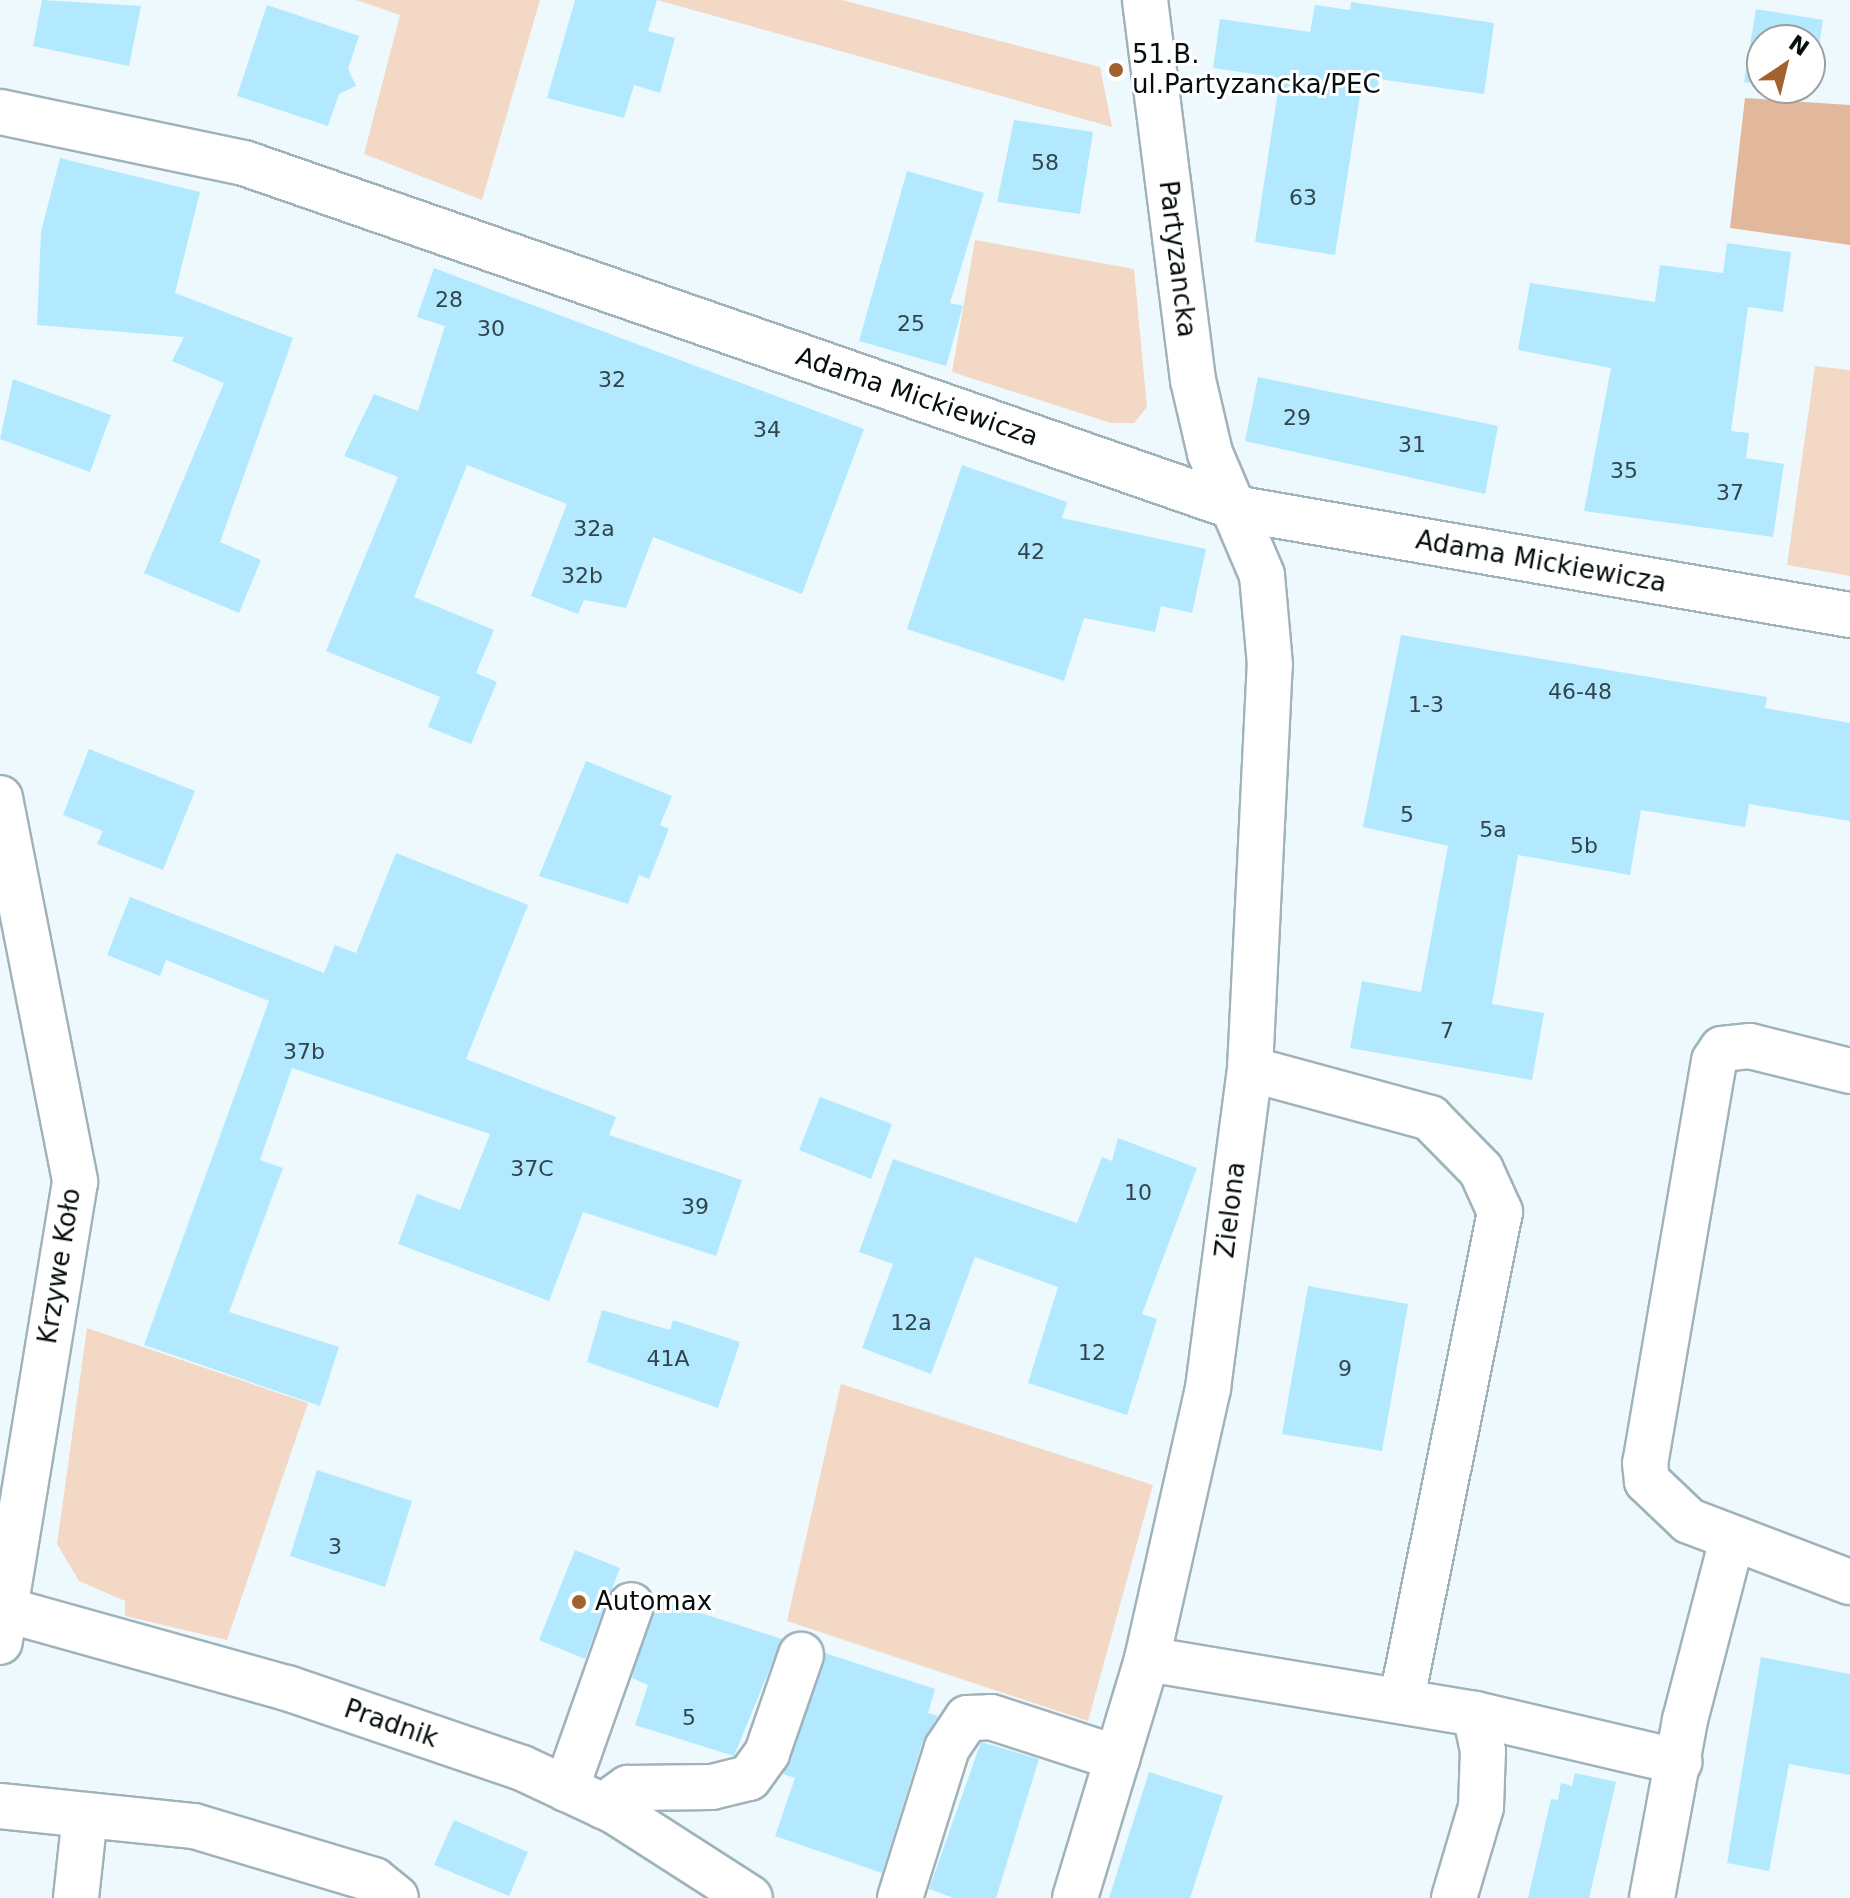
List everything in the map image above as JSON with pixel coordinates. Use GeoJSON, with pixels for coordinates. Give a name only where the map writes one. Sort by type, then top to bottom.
{"type":"FeatureCollection","features":[{"type":"Feature","properties":{"kind":"street","name":"Partyzancka"},"geometry":{"type":"LineString","coordinates":[[1145,0],[1193,380],[1210,453],[1240,509]]}},
{"type":"Feature","properties":{"kind":"street","name":"Adama Mickiewicza"},"geometry":{"type":"LineString","coordinates":[[0,112],[244,163],[1240,509],[1850,615]]}},
{"type":"Feature","properties":{"kind":"street","name":"Zielona"},"geometry":{"type":"LineString","coordinates":[[1075,1898],[1147,1659],[1208,1388],[1250,1069],[1270,665],[1262,575],[1240,509]]}},
{"type":"Feature","properties":{"kind":"street","name":"Krzywe Koło"},"geometry":{"type":"LineString","coordinates":[[0,798],[75,1182],[4,1626]]}},
{"type":"Feature","properties":{"kind":"street"},"geometry":{"type":"LineString","coordinates":[[1850,1071],[1750,1046],[1722,1049],[1714,1061],[1645,1463],[1647,1481],[1668,1506],[1732,1539],[1850,1582]]}},
{"type":"Feature","properties":{"kind":"street"},"geometry":{"type":"LineString","coordinates":[[1250,1069],[1430,1118],[1481,1170],[1500,1212],[1402,1700]]}},
{"type":"Feature","properties":{"kind":"street"},"geometry":{"type":"LineString","coordinates":[[1652,1898],[1679,1762],[1732,1539]]}},
{"type":"Feature","properties":{"kind":"street"},"geometry":{"type":"LineString","coordinates":[[631,1605],[585,1798],[628,1788],[712,1787],[749,1778],[767,1753],[801,1655]]}},
{"type":"Feature","properties":{"kind":"street","name":"Pradnik"},"geometry":{"type":"LineString","coordinates":[[4,1626],[287,1688],[585,1798],[750,1898]]}},
{"type":"Feature","properties":{"kind":"street"},"geometry":{"type":"LineString","coordinates":[[1147,1659],[1475,1714],[1679,1762]]}},
{"type":"Feature","properties":{"kind":"street"},"geometry":{"type":"LineString","coordinates":[[1454,1898],[1481,1807],[1475,1714]]}},
{"type":"Feature","properties":{"kind":"street"},"geometry":{"type":"LineString","coordinates":[[900,1898],[947,1748],[967,1718],[991,1717],[1117,1758]]}},
{"type":"Feature","properties":{"kind":"street"},"geometry":{"type":"LineString","coordinates":[[0,1806],[194,1826],[374,1880],[396,1898]]}},
{"type":"Feature","properties":{"kind":"street"},"geometry":{"type":"LineString","coordinates":[[76,1898],[85,1815]]}},
{"type":"Feature","properties":{"kind":"shaded area"},"geometry":{"type":"Polygon","coordinates":[[[356,0],[540,0],[482,200],[364,154],[400,15],[356,0]]]}},
{"type":"Feature","properties":{"kind":"shaded area"},"geometry":{"type":"Polygon","coordinates":[[[657,0],[842,0],[1100,67],[1112,127],[657,0]]]}},
{"type":"Feature","properties":{"kind":"shaded area"},"geometry":{"type":"Polygon","coordinates":[[[1745,98],[1746,104],[1850,105],[1850,245],[1730,228],[1745,98]]]}},
{"type":"Feature","properties":{"kind":"shaded area"},"geometry":{"type":"Polygon","coordinates":[[[975,240],[1134,269],[1147,407],[1134,423],[1111,423],[952,372],[975,240]]]}},
{"type":"Feature","properties":{"kind":"shaded area"},"geometry":{"type":"Polygon","coordinates":[[[1815,366],[1850,370],[1850,576],[1787,565],[1815,366]]]}},
{"type":"Feature","properties":{"kind":"shaded area"},"geometry":{"type":"Polygon","coordinates":[[[87,1328],[308,1403],[227,1640],[125,1616],[125,1601],[79,1581],[57,1544],[87,1328]]]}},
{"type":"Feature","properties":{"kind":"shaded area"},"geometry":{"type":"Polygon","coordinates":[[[841,1384],[1153,1485],[1088,1721],[787,1621],[841,1384]]]}},
{"type":"Feature","properties":{"kind":"building"},"geometry":{"type":"Polygon","coordinates":[[[42,0],[141,6],[129,66],[33,46],[42,0]]]}},
{"type":"Feature","properties":{"kind":"building"},"geometry":{"type":"Polygon","coordinates":[[[575,0],[657,0],[648,31],[675,38],[660,93],[634,85],[624,118],[547,98],[575,0]]]}},
{"type":"Feature","properties":{"kind":"building"},"geometry":{"type":"Polygon","coordinates":[[[1351,2],[1494,23],[1484,94],[1379,79],[1377,92],[1361,89],[1335,255],[1255,242],[1280,78],[1213,68],[1220,19],[1310,32],[1315,5],[1350,10],[1351,2]]]}},
{"type":"Feature","properties":{"kind":"building"},"geometry":{"type":"Polygon","coordinates":[[[267,5],[359,36],[348,69],[356,86],[339,94],[328,126],[237,96],[267,5]]]}},
{"type":"Feature","properties":{"kind":"building"},"geometry":{"type":"Polygon","coordinates":[[[1756,9],[1823,20],[1822,24],[1754,24],[1756,9]]]}},
{"type":"Feature","properties":{"kind":"building"},"geometry":{"type":"Polygon","coordinates":[[[1014,120],[1093,132],[1080,214],[997,202],[1014,120]]]}},
{"type":"Feature","properties":{"kind":"building"},"geometry":{"type":"Polygon","coordinates":[[[60,158],[200,192],[175,293],[293,338],[220,542],[261,560],[239,613],[144,573],[224,383],[172,361],[184,337],[37,325],[41,232],[60,158]]]}},
{"type":"Feature","properties":{"kind":"building"},"geometry":{"type":"Polygon","coordinates":[[[907,171],[984,193],[950,303],[963,306],[946,366],[859,341],[907,171]]]}},
{"type":"Feature","properties":{"kind":"building"},"geometry":{"type":"Polygon","coordinates":[[[1727,243],[1791,252],[1783,312],[1748,307],[1731,431],[1749,433],[1746,458],[1784,464],[1773,537],[1584,511],[1611,368],[1518,350],[1530,283],[1655,302],[1660,265],[1723,273],[1727,243]]]}},
{"type":"Feature","properties":{"kind":"building"},"geometry":{"type":"Polygon","coordinates":[[[434,268],[864,429],[802,594],[653,537],[626,608],[584,600],[578,614],[531,596],[567,504],[467,465],[414,597],[494,630],[476,673],[497,682],[471,744],[428,727],[440,697],[326,651],[398,477],[344,456],[374,394],[418,411],[445,326],[417,317],[434,268]]]}},
{"type":"Feature","properties":{"kind":"building"},"geometry":{"type":"Polygon","coordinates":[[[1258,377],[1498,426],[1485,494],[1245,441],[1258,377]]]}},
{"type":"Feature","properties":{"kind":"building"},"geometry":{"type":"Polygon","coordinates":[[[13,379],[111,415],[90,472],[0,439],[13,379]]]}},
{"type":"Feature","properties":{"kind":"building"},"geometry":{"type":"Polygon","coordinates":[[[962,465],[1067,502],[1062,518],[1206,549],[1192,613],[1161,606],[1155,632],[1084,618],[1064,681],[907,629],[962,465]]]}},
{"type":"Feature","properties":{"kind":"building"},"geometry":{"type":"Polygon","coordinates":[[[1401,635],[1767,697],[1765,708],[1850,723],[1850,821],[1749,804],[1745,827],[1641,810],[1630,875],[1518,855],[1492,1004],[1544,1013],[1532,1080],[1350,1048],[1362,981],[1421,992],[1448,846],[1363,827],[1401,635]]]}},
{"type":"Feature","properties":{"kind":"building"},"geometry":{"type":"Polygon","coordinates":[[[89,749],[195,791],[163,870],[97,844],[103,831],[63,815],[89,749]]]}},
{"type":"Feature","properties":{"kind":"building"},"geometry":{"type":"Polygon","coordinates":[[[586,761],[672,796],[660,825],[669,829],[649,879],[639,875],[628,904],[539,876],[586,761]]]}},
{"type":"Feature","properties":{"kind":"building"},"geometry":{"type":"Polygon","coordinates":[[[396,853],[528,905],[466,1059],[616,1117],[609,1135],[742,1180],[716,1256],[583,1212],[549,1301],[398,1244],[417,1194],[460,1210],[490,1134],[292,1068],[260,1160],[283,1168],[229,1312],[339,1347],[320,1406],[144,1345],[269,1001],[166,960],[160,976],[107,955],[130,897],[324,973],[335,945],[356,953],[396,853]]]}},
{"type":"Feature","properties":{"kind":"building"},"geometry":{"type":"Polygon","coordinates":[[[820,1097],[892,1124],[871,1179],[799,1150],[820,1097]]]}},
{"type":"Feature","properties":{"kind":"building"},"geometry":{"type":"Polygon","coordinates":[[[1118,1138],[1197,1168],[1142,1314],[1157,1319],[1127,1415],[1028,1383],[1058,1287],[975,1257],[931,1374],[862,1348],[893,1264],[859,1252],[893,1159],[1077,1223],[1102,1157],[1112,1161],[1118,1138]]]}},
{"type":"Feature","properties":{"kind":"building"},"geometry":{"type":"Polygon","coordinates":[[[1308,1286],[1408,1304],[1382,1451],[1282,1434],[1308,1286]]]}},
{"type":"Feature","properties":{"kind":"building"},"geometry":{"type":"Polygon","coordinates":[[[602,1310],[670,1330],[673,1320],[740,1342],[718,1408],[587,1362],[602,1310]]]}},
{"type":"Feature","properties":{"kind":"building"},"geometry":{"type":"Polygon","coordinates":[[[317,1470],[412,1501],[385,1587],[290,1556],[317,1470]]]}},
{"type":"Feature","properties":{"kind":"building"},"geometry":{"type":"Polygon","coordinates":[[[575,1550],[620,1568],[585,1659],[539,1640],[575,1550]]]}},
{"type":"Feature","properties":{"kind":"building"},"geometry":{"type":"Polygon","coordinates":[[[654,1598],[782,1639],[734,1756],[635,1725],[648,1685],[632,1678],[654,1598]]]}},
{"type":"Feature","properties":{"kind":"building"},"geometry":{"type":"Polygon","coordinates":[[[825,1653],[935,1689],[928,1713],[938,1716],[923,1741],[882,1873],[775,1836],[795,1778],[783,1774],[825,1653]]]}},
{"type":"Feature","properties":{"kind":"building"},"geometry":{"type":"Polygon","coordinates":[[[1761,1657],[1850,1674],[1850,1775],[1789,1764],[1769,1871],[1727,1863],[1761,1657]]]}},
{"type":"Feature","properties":{"kind":"building"},"geometry":{"type":"Polygon","coordinates":[[[981,1742],[1039,1759],[996,1898],[954,1898],[929,1889],[981,1742]]]}},
{"type":"Feature","properties":{"kind":"building"},"geometry":{"type":"Polygon","coordinates":[[[1149,1772],[1223,1796],[1190,1898],[1109,1898],[1149,1772]]]}},
{"type":"Feature","properties":{"kind":"building"},"geometry":{"type":"Polygon","coordinates":[[[1575,1773],[1616,1782],[1589,1898],[1528,1898],[1551,1799],[1558,1800],[1561,1783],[1572,1786],[1575,1773]]]}},
{"type":"Feature","properties":{"kind":"building"},"geometry":{"type":"Polygon","coordinates":[[[454,1820],[528,1852],[509,1896],[434,1865],[454,1820]]]}},
{"type":"Feature","properties":{"kind":"place","name":"51.B. ul.Partyzancka/PEC"},"geometry":{"type":"Point","coordinates":[1116,70]}},
{"type":"Feature","properties":{"kind":"place","name":"Automax"},"geometry":{"type":"Point","coordinates":[579,1602]}}]}
